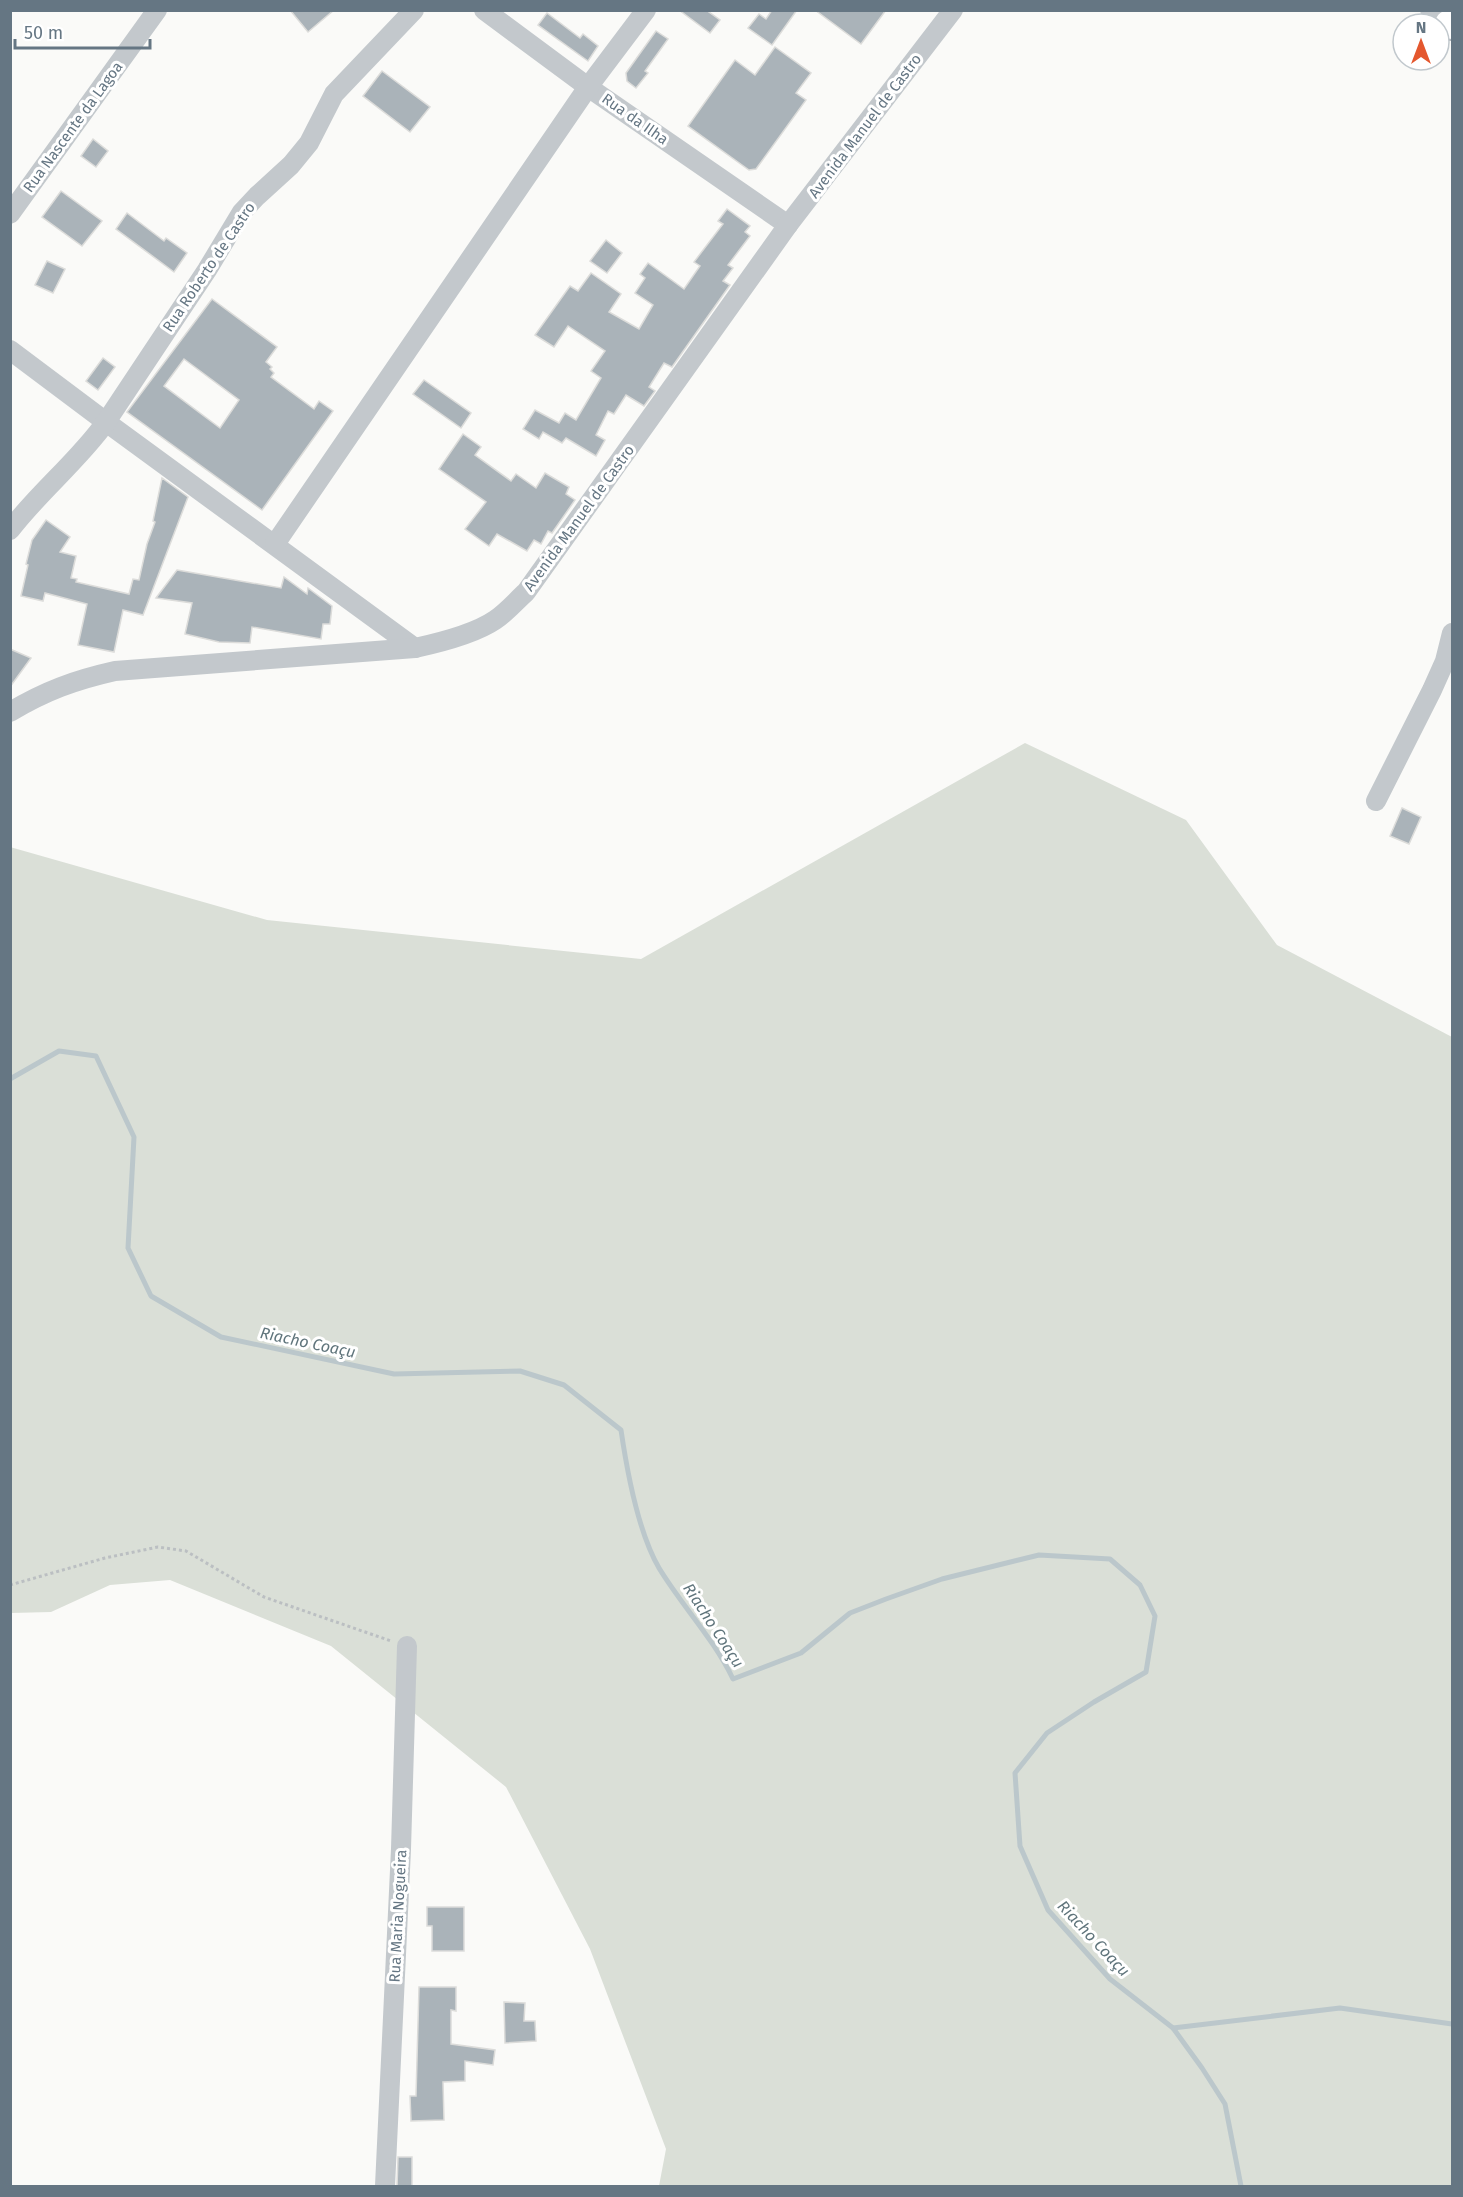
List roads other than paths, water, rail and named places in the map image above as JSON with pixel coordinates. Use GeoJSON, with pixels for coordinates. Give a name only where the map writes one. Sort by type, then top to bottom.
{"type":"FeatureCollection","features":[{"type":"Feature","properties":{"kind":"street","name":"Rua Nascente da Lagoa"},"geometry":{"type":"LineString","coordinates":[[10,214],[157,10]]}},
{"type":"Feature","properties":{"kind":"street","name":"Rua Roberto de Castro"},"geometry":{"type":"LineString","coordinates":[[10,530],[94,440],[207,270],[242,212],[291,165],[309,142],[334,94],[414,10]]}},
{"type":"Feature","properties":{"kind":"street","name":"Rua da Ilha"},"geometry":{"type":"LineString","coordinates":[[484,10],[588,87],[788,225]]}},
{"type":"Feature","properties":{"kind":"street"},"geometry":{"type":"LineString","coordinates":[[275,544],[588,87],[646,10]]}},
{"type":"Feature","properties":{"kind":"street","name":"Avenida Manuel de Castro"},"geometry":{"type":"LineString","coordinates":[[10,712],[70,682],[115,672],[415,648],[493,622],[526,592],[788,225],[953,10]]}},
{"type":"Feature","properties":{"kind":"street"},"geometry":{"type":"LineString","coordinates":[[10,350],[106,423],[415,648]]}},
{"type":"Feature","properties":{"kind":"street"},"geometry":{"type":"LineString","coordinates":[[1376,801],[1432,690],[1445,661],[1452,633]]}},
{"type":"Feature","properties":{"kind":"street","name":"Rua Maria Nogueira"},"geometry":{"type":"LineString","coordinates":[[385,2187],[407,1646]]}},
{"type":"Feature","properties":{"kind":"waterway","name":"Riacho Coaçu"},"geometry":{"type":"LineString","coordinates":[[10,1079],[59,1051],[96,1056],[134,1137],[128,1248],[151,1296],[221,1337],[394,1374],[520,1371],[564,1385],[621,1430],[634,1501],[652,1553],[659,1568],[717,1650],[733,1679],[801,1653],[850,1613],[942,1579],[1039,1555],[1110,1559],[1140,1585],[1155,1616],[1146,1672],[1047,1733],[1015,1773],[1020,1846],[1048,1910],[1110,1979],[1173,2028],[1202,2068],[1225,2104],[1241,2186]]}},
{"type":"Feature","properties":{"kind":"waterway"},"geometry":{"type":"LineString","coordinates":[[1173,2028],[1340,2008],[1452,2024]]}}]}
